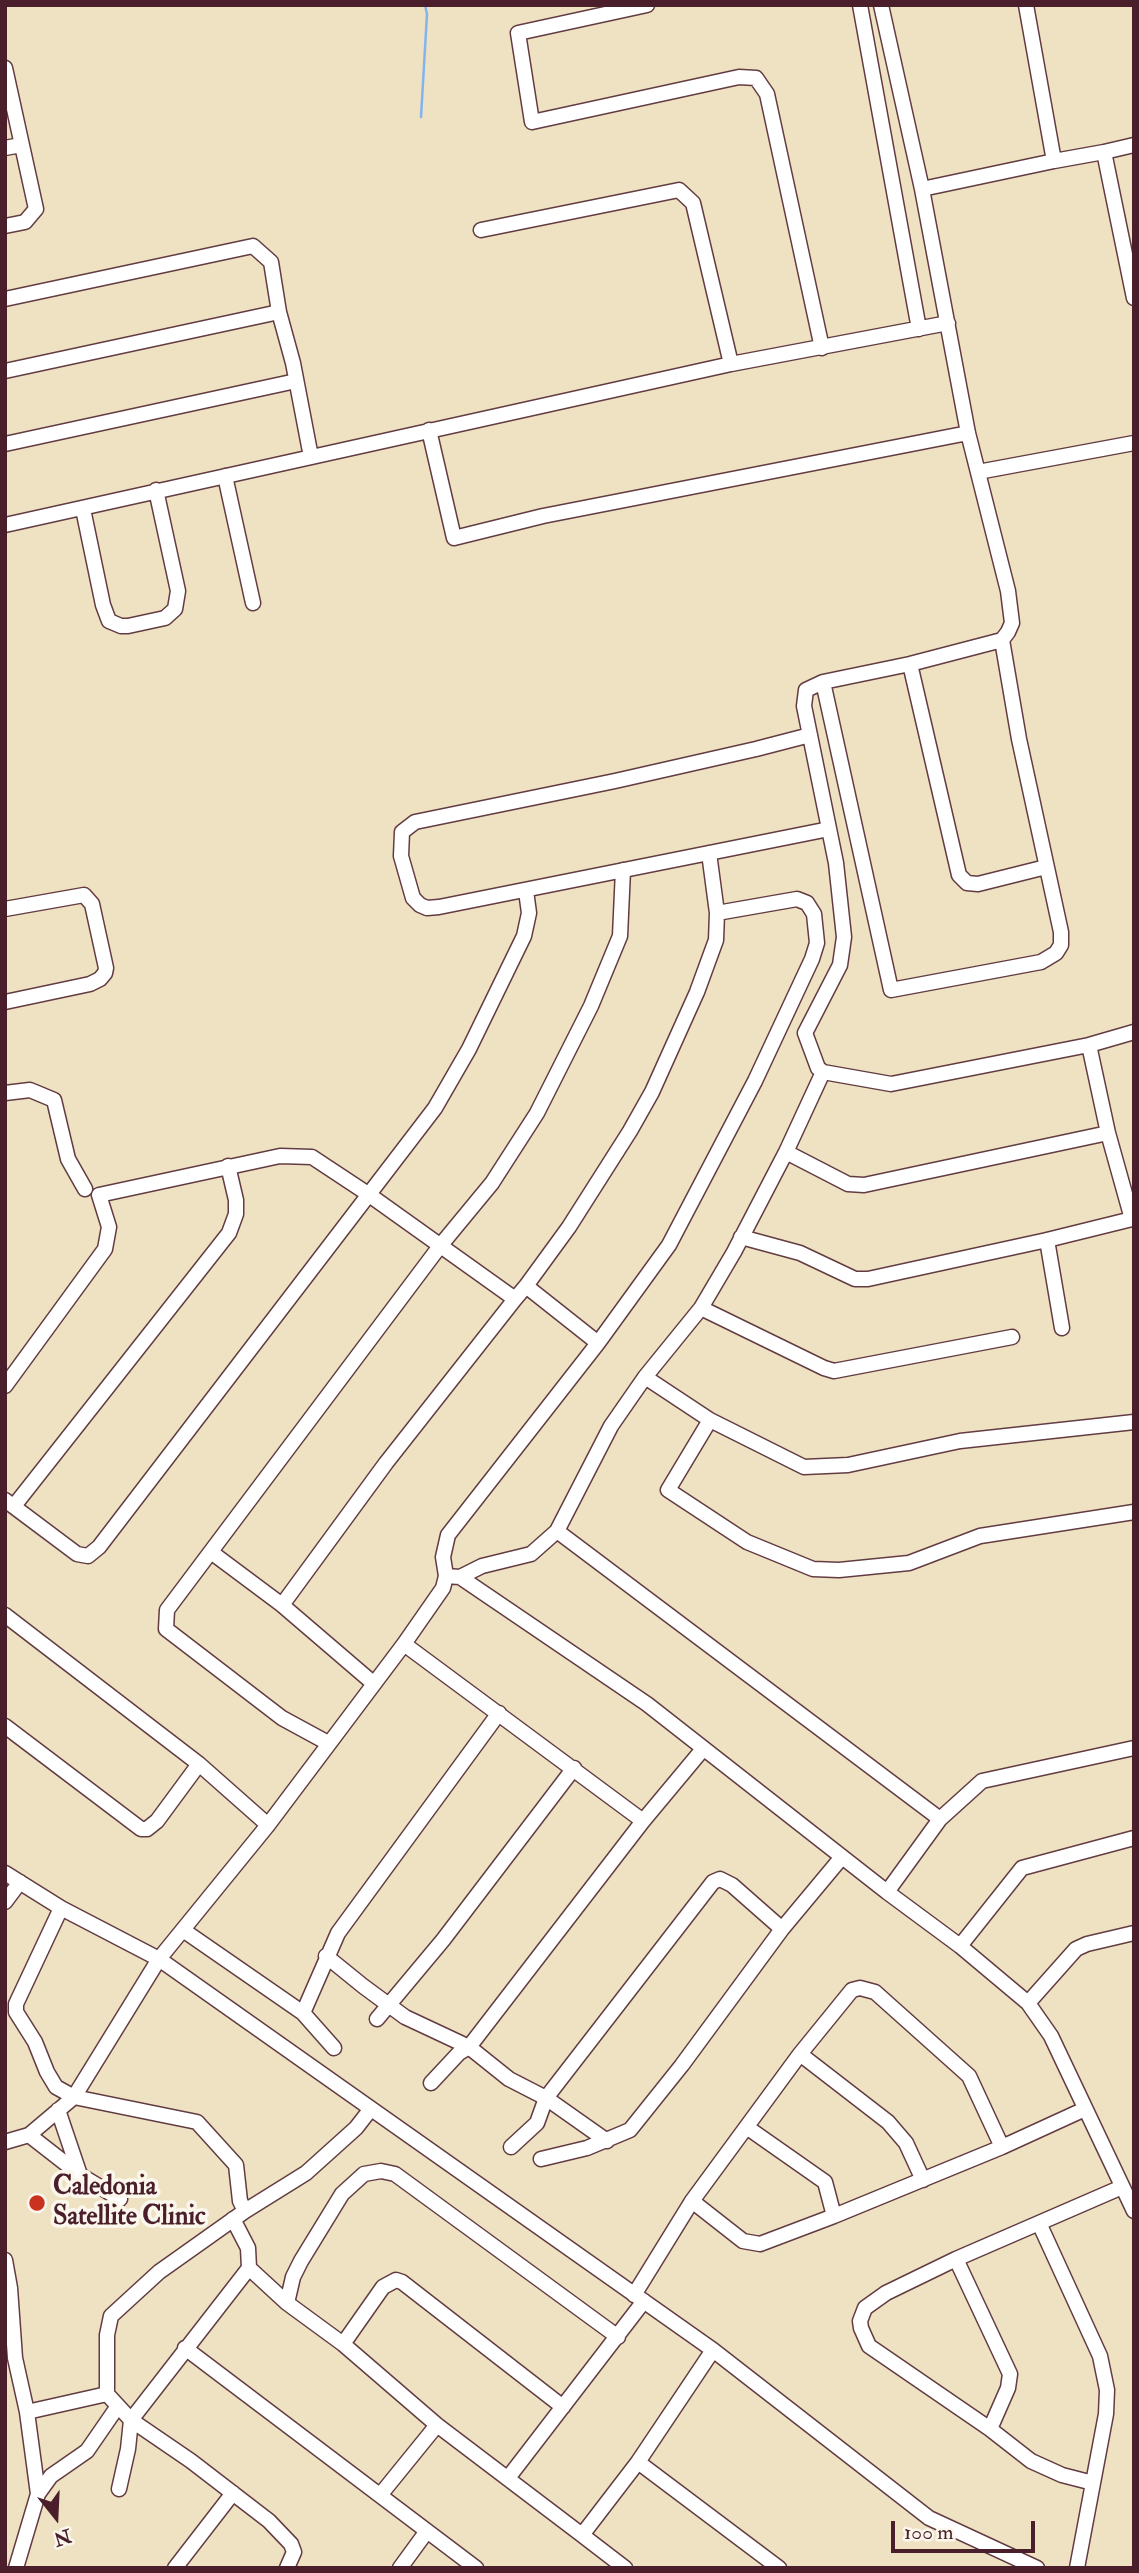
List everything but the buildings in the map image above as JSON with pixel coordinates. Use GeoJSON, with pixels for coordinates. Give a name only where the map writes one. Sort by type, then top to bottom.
{"type":"FeatureCollection","features":[{"type":"Feature","properties":{"kind":"street"},"geometry":{"type":"LineString","coordinates":[[647,5],[518,33],[532,122],[739,77],[756,78],[767,94],[822,348]]}},
{"type":"Feature","properties":{"kind":"street"},"geometry":{"type":"LineString","coordinates":[[860,5],[919,329]]}},
{"type":"Feature","properties":{"kind":"street"},"geometry":{"type":"LineString","coordinates":[[881,5],[922,189],[968,433],[1011,609],[1011,627],[1002,640],[910,664],[823,682],[806,690],[804,706],[836,863],[844,946],[840,965],[805,1033],[818,1068],[823,1072],[891,1084],[1089,1045],[1134,1032]]}},
{"type":"Feature","properties":{"kind":"street"},"geometry":{"type":"LineString","coordinates":[[1026,5],[1054,161]]}},
{"type":"Feature","properties":{"kind":"street"},"geometry":{"type":"LineString","coordinates":[[5,226],[25,222],[36,209],[6,71]]}},
{"type":"Feature","properties":{"kind":"street"},"geometry":{"type":"LineString","coordinates":[[5,148],[21,145]]}},
{"type":"Feature","properties":{"kind":"street"},"geometry":{"type":"LineString","coordinates":[[922,189],[1134,145]]}},
{"type":"Feature","properties":{"kind":"street"},"geometry":{"type":"LineString","coordinates":[[1104,152],[1134,298]]}},
{"type":"Feature","properties":{"kind":"street"},"geometry":{"type":"LineString","coordinates":[[481,230],[679,190],[694,203],[730,364]]}},
{"type":"Feature","properties":{"kind":"street"},"geometry":{"type":"LineString","coordinates":[[5,299],[253,246],[271,262],[279,312],[311,457]]}},
{"type":"Feature","properties":{"kind":"street"},"geometry":{"type":"LineString","coordinates":[[5,372],[279,312]]}},
{"type":"Feature","properties":{"kind":"street"},"geometry":{"type":"LineString","coordinates":[[5,525],[730,364],[948,323]]}},
{"type":"Feature","properties":{"kind":"street"},"geometry":{"type":"LineString","coordinates":[[5,444],[296,381]]}},
{"type":"Feature","properties":{"kind":"street"},"geometry":{"type":"LineString","coordinates":[[429,430],[454,538],[543,516],[968,433]]}},
{"type":"Feature","properties":{"kind":"street"},"geometry":{"type":"LineString","coordinates":[[978,472],[1134,443]]}},
{"type":"Feature","properties":{"kind":"street"},"geometry":{"type":"LineString","coordinates":[[225,475],[253,603]]}},
{"type":"Feature","properties":{"kind":"street"},"geometry":{"type":"LineString","coordinates":[[83,509],[103,605],[109,621],[128,626],[165,618],[175,609],[178,591],[156,490]]}},
{"type":"Feature","properties":{"kind":"street"},"geometry":{"type":"LineString","coordinates":[[823,682],[891,990],[1041,962],[1056,953],[1061,944],[1060,932],[1019,738],[1002,640]]}},
{"type":"Feature","properties":{"kind":"street"},"geometry":{"type":"LineString","coordinates":[[910,664],[959,875],[967,883],[978,884],[1046,867]]}},
{"type":"Feature","properties":{"kind":"street"},"geometry":{"type":"LineString","coordinates":[[810,735],[641,775],[415,822],[402,832],[401,856],[404,872],[413,898],[427,908],[439,907],[829,829]]}},
{"type":"Feature","properties":{"kind":"street"},"geometry":{"type":"LineString","coordinates":[[282,1605],[386,1463],[516,1299],[569,1227],[652,1092],[714,950],[717,913],[709,853]]}},
{"type":"Feature","properties":{"kind":"street"},"geometry":{"type":"LineString","coordinates":[[328,1743],[282,1718],[166,1629],[167,1610],[440,1246],[492,1183],[537,1113],[591,1006],[620,936],[623,870]]}},
{"type":"Feature","properties":{"kind":"street"},"geometry":{"type":"LineString","coordinates":[[228,1166],[236,1200],[236,1214],[229,1233],[9,1503],[77,1555],[93,1554],[435,1108],[468,1049],[528,925],[526,891]]}},
{"type":"Feature","properties":{"kind":"street"},"geometry":{"type":"LineString","coordinates":[[5,909],[84,895],[92,904],[106,968],[100,979],[90,984],[5,1002]]}},
{"type":"Feature","properties":{"kind":"street"},"geometry":{"type":"LineString","coordinates":[[717,913],[797,899],[807,903],[814,914],[817,943],[812,960],[755,1081],[669,1245],[598,1343],[447,1535],[443,1557],[453,1577],[647,1704],[887,1892],[960,1945],[1028,2003],[1045,2025],[1134,2211]]}},
{"type":"Feature","properties":{"kind":"street"},"geometry":{"type":"LineString","coordinates":[[741,1237],[800,1253],[855,1279],[868,1279],[1133,1223],[1108,1133],[1089,1045]]}},
{"type":"Feature","properties":{"kind":"street"},"geometry":{"type":"LineString","coordinates":[[5,2142],[29,2135],[74,2096],[159,1959],[268,1825],[443,1588],[453,1577],[482,1566],[531,1554],[557,1531],[611,1426],[645,1377],[701,1307],[786,1152],[823,1072]]}},
{"type":"Feature","properties":{"kind":"street"},"geometry":{"type":"LineString","coordinates":[[5,1093],[30,1090],[54,1100],[68,1159],[85,1189]]}},
{"type":"Feature","properties":{"kind":"street"},"geometry":{"type":"LineString","coordinates":[[786,1152],[848,1184],[864,1185],[1108,1133]]}},
{"type":"Feature","properties":{"kind":"street"},"geometry":{"type":"LineString","coordinates":[[5,1386],[105,1249],[109,1227],[99,1195],[280,1156],[312,1157],[516,1299]]}},
{"type":"Feature","properties":{"kind":"street"},"geometry":{"type":"LineString","coordinates":[[1047,1240],[1062,1328]]}},
{"type":"Feature","properties":{"kind":"street"},"geometry":{"type":"LineString","coordinates":[[526,1286],[598,1343]]}},
{"type":"Feature","properties":{"kind":"street"},"geometry":{"type":"LineString","coordinates":[[701,1307],[834,1371],[1012,1336]]}},
{"type":"Feature","properties":{"kind":"street"},"geometry":{"type":"LineString","coordinates":[[645,1377],[710,1420],[804,1467],[848,1465],[960,1441],[1134,1422]]}},
{"type":"Feature","properties":{"kind":"street"},"geometry":{"type":"LineString","coordinates":[[710,1420],[668,1490],[747,1542],[813,1569],[839,1570],[909,1563],[980,1536],[1134,1512]]}},
{"type":"Feature","properties":{"kind":"street"},"geometry":{"type":"LineString","coordinates":[[557,1531],[940,1819]]}},
{"type":"Feature","properties":{"kind":"street"},"geometry":{"type":"LineString","coordinates":[[211,1552],[282,1605],[373,1683]]}},
{"type":"Feature","properties":{"kind":"street"},"geometry":{"type":"LineString","coordinates":[[5,1615],[199,1764],[268,1825]]}},
{"type":"Feature","properties":{"kind":"street"},"geometry":{"type":"LineString","coordinates":[[404,1644],[643,1821]]}},
{"type":"Feature","properties":{"kind":"street"},"geometry":{"type":"LineString","coordinates":[[303,2013],[338,1933],[499,1713]]}},
{"type":"Feature","properties":{"kind":"street"},"geometry":{"type":"LineString","coordinates":[[5,1726],[141,1829],[146,1829],[157,1821],[199,1764]]}},
{"type":"Feature","properties":{"kind":"street"},"geometry":{"type":"LineString","coordinates":[[887,1892],[940,1819],[982,1781],[1134,1748]]}},
{"type":"Feature","properties":{"kind":"street"},"geometry":{"type":"LineString","coordinates":[[431,2083],[459,2053],[469,2047],[643,1821],[703,1749]]}},
{"type":"Feature","properties":{"kind":"street"},"geometry":{"type":"LineString","coordinates":[[377,2019],[443,1940],[574,1768]]}},
{"type":"Feature","properties":{"kind":"street"},"geometry":{"type":"LineString","coordinates":[[960,1945],[1022,1868],[1134,1838]]}},
{"type":"Feature","properties":{"kind":"street"},"geometry":{"type":"LineString","coordinates":[[541,2159],[587,2148],[630,2130],[782,1929],[842,1857]]}},
{"type":"Feature","properties":{"kind":"street"},"geometry":{"type":"LineString","coordinates":[[5,1873],[61,1908],[159,1959],[713,2350],[929,2518],[1028,2566]]}},
{"type":"Feature","properties":{"kind":"street"},"geometry":{"type":"LineString","coordinates":[[511,2147],[537,2123],[546,2098],[713,1882],[720,1879],[732,1885],[782,1929]]}},
{"type":"Feature","properties":{"kind":"street"},"geometry":{"type":"LineString","coordinates":[[5,1902],[20,1882]]}},
{"type":"Feature","properties":{"kind":"street"},"geometry":{"type":"LineString","coordinates":[[61,1908],[16,2004],[16,2012],[35,2042],[47,2071],[57,2087],[74,2096],[197,2122],[236,2165],[239,2215],[248,2248],[249,2268],[131,2420],[119,2489]]}},
{"type":"Feature","properties":{"kind":"street"},"geometry":{"type":"LineString","coordinates":[[183,1930],[303,2013],[334,2048]]}},
{"type":"Feature","properties":{"kind":"street"},"geometry":{"type":"LineString","coordinates":[[1028,2003],[1076,1949],[1134,1933]]}},
{"type":"Feature","properties":{"kind":"street"},"geometry":{"type":"LineString","coordinates":[[326,1956],[405,2017],[469,2047],[509,2079],[546,2098],[607,2141]]}},
{"type":"Feature","properties":{"kind":"street"},"geometry":{"type":"LineString","coordinates":[[508,2478],[618,2337],[692,2202],[800,2054],[852,1990],[860,1988],[875,1992],[969,2076],[1002,2147]]}},
{"type":"Feature","properties":{"kind":"street"},"geometry":{"type":"LineString","coordinates":[[800,2054],[888,2122],[906,2143],[923,2180]]}},
{"type":"Feature","properties":{"kind":"street"},"geometry":{"type":"LineString","coordinates":[[692,2202],[743,2241],[752,2244],[773,2240],[1002,2147],[1085,2109]]}},
{"type":"Feature","properties":{"kind":"street"},"geometry":{"type":"LineString","coordinates":[[58,2110],[80,2175]]}},
{"type":"Feature","properties":{"kind":"street"},"geometry":{"type":"LineString","coordinates":[[287,2568],[294,2552],[291,2544],[269,2521],[131,2420],[107,2394],[107,2335],[111,2316],[159,2272],[239,2215],[306,2173],[356,2128],[370,2110]]}},
{"type":"Feature","properties":{"kind":"street"},"geometry":{"type":"LineString","coordinates":[[748,2128],[825,2182],[834,2216]]}},
{"type":"Feature","properties":{"kind":"street"},"geometry":{"type":"LineString","coordinates":[[29,2135],[80,2175],[120,2199]]}},
{"type":"Feature","properties":{"kind":"street"},"geometry":{"type":"LineString","coordinates":[[287,2303],[293,2277],[301,2261],[342,2194],[364,2174],[381,2171],[395,2174],[618,2337]]}},
{"type":"Feature","properties":{"kind":"street"},"geometry":{"type":"LineString","coordinates":[[1093,2483],[1062,2475],[1031,2461],[874,2350],[865,2341],[861,2315],[875,2299],[956,2259],[1122,2187]]}},
{"type":"Feature","properties":{"kind":"street"},"geometry":{"type":"LineString","coordinates":[[1039,2223],[1087,2324],[1105,2372],[1106,2414],[1077,2568]]}},
{"type":"Feature","properties":{"kind":"street"},"geometry":{"type":"LineString","coordinates":[[956,2259],[1010,2374],[1008,2388],[990,2430]]}},
{"type":"Feature","properties":{"kind":"street"},"geometry":{"type":"LineString","coordinates":[[5,2260],[15,2358],[27,2412],[38,2494]]}},
{"type":"Feature","properties":{"kind":"street"},"geometry":{"type":"LineString","coordinates":[[249,2268],[287,2303],[343,2344],[438,2425],[625,2568]]}},
{"type":"Feature","properties":{"kind":"street"},"geometry":{"type":"LineString","coordinates":[[343,2344],[383,2287],[396,2280],[407,2285],[563,2407]]}},
{"type":"Feature","properties":{"kind":"street"},"geometry":{"type":"LineString","coordinates":[[185,2348],[476,2568]]}},
{"type":"Feature","properties":{"kind":"street"},"geometry":{"type":"LineString","coordinates":[[582,2535],[638,2462],[713,2350]]}},
{"type":"Feature","properties":{"kind":"street"},"geometry":{"type":"LineString","coordinates":[[27,2412],[107,2394]]}},
{"type":"Feature","properties":{"kind":"street"},"geometry":{"type":"LineString","coordinates":[[13,2561],[38,2494],[51,2476],[87,2451],[118,2406]]}},
{"type":"Feature","properties":{"kind":"street"},"geometry":{"type":"LineString","coordinates":[[381,2494],[438,2425]]}},
{"type":"Feature","properties":{"kind":"street"},"geometry":{"type":"LineString","coordinates":[[638,2462],[779,2568]]}},
{"type":"Feature","properties":{"kind":"street"},"geometry":{"type":"LineString","coordinates":[[174,2568],[233,2493]]}},
{"type":"Feature","properties":{"kind":"street"},"geometry":{"type":"LineString","coordinates":[[400,2568],[427,2531]]}},
{"type":"Feature","properties":{"kind":"waterway"},"geometry":{"type":"LineString","coordinates":[[421,117],[427,14],[425,5]]}},
{"type":"Feature","properties":{"kind":"place","name":"Caledonia Satellite Clinic"},"geometry":{"type":"Point","coordinates":[37,2203]}}]}
